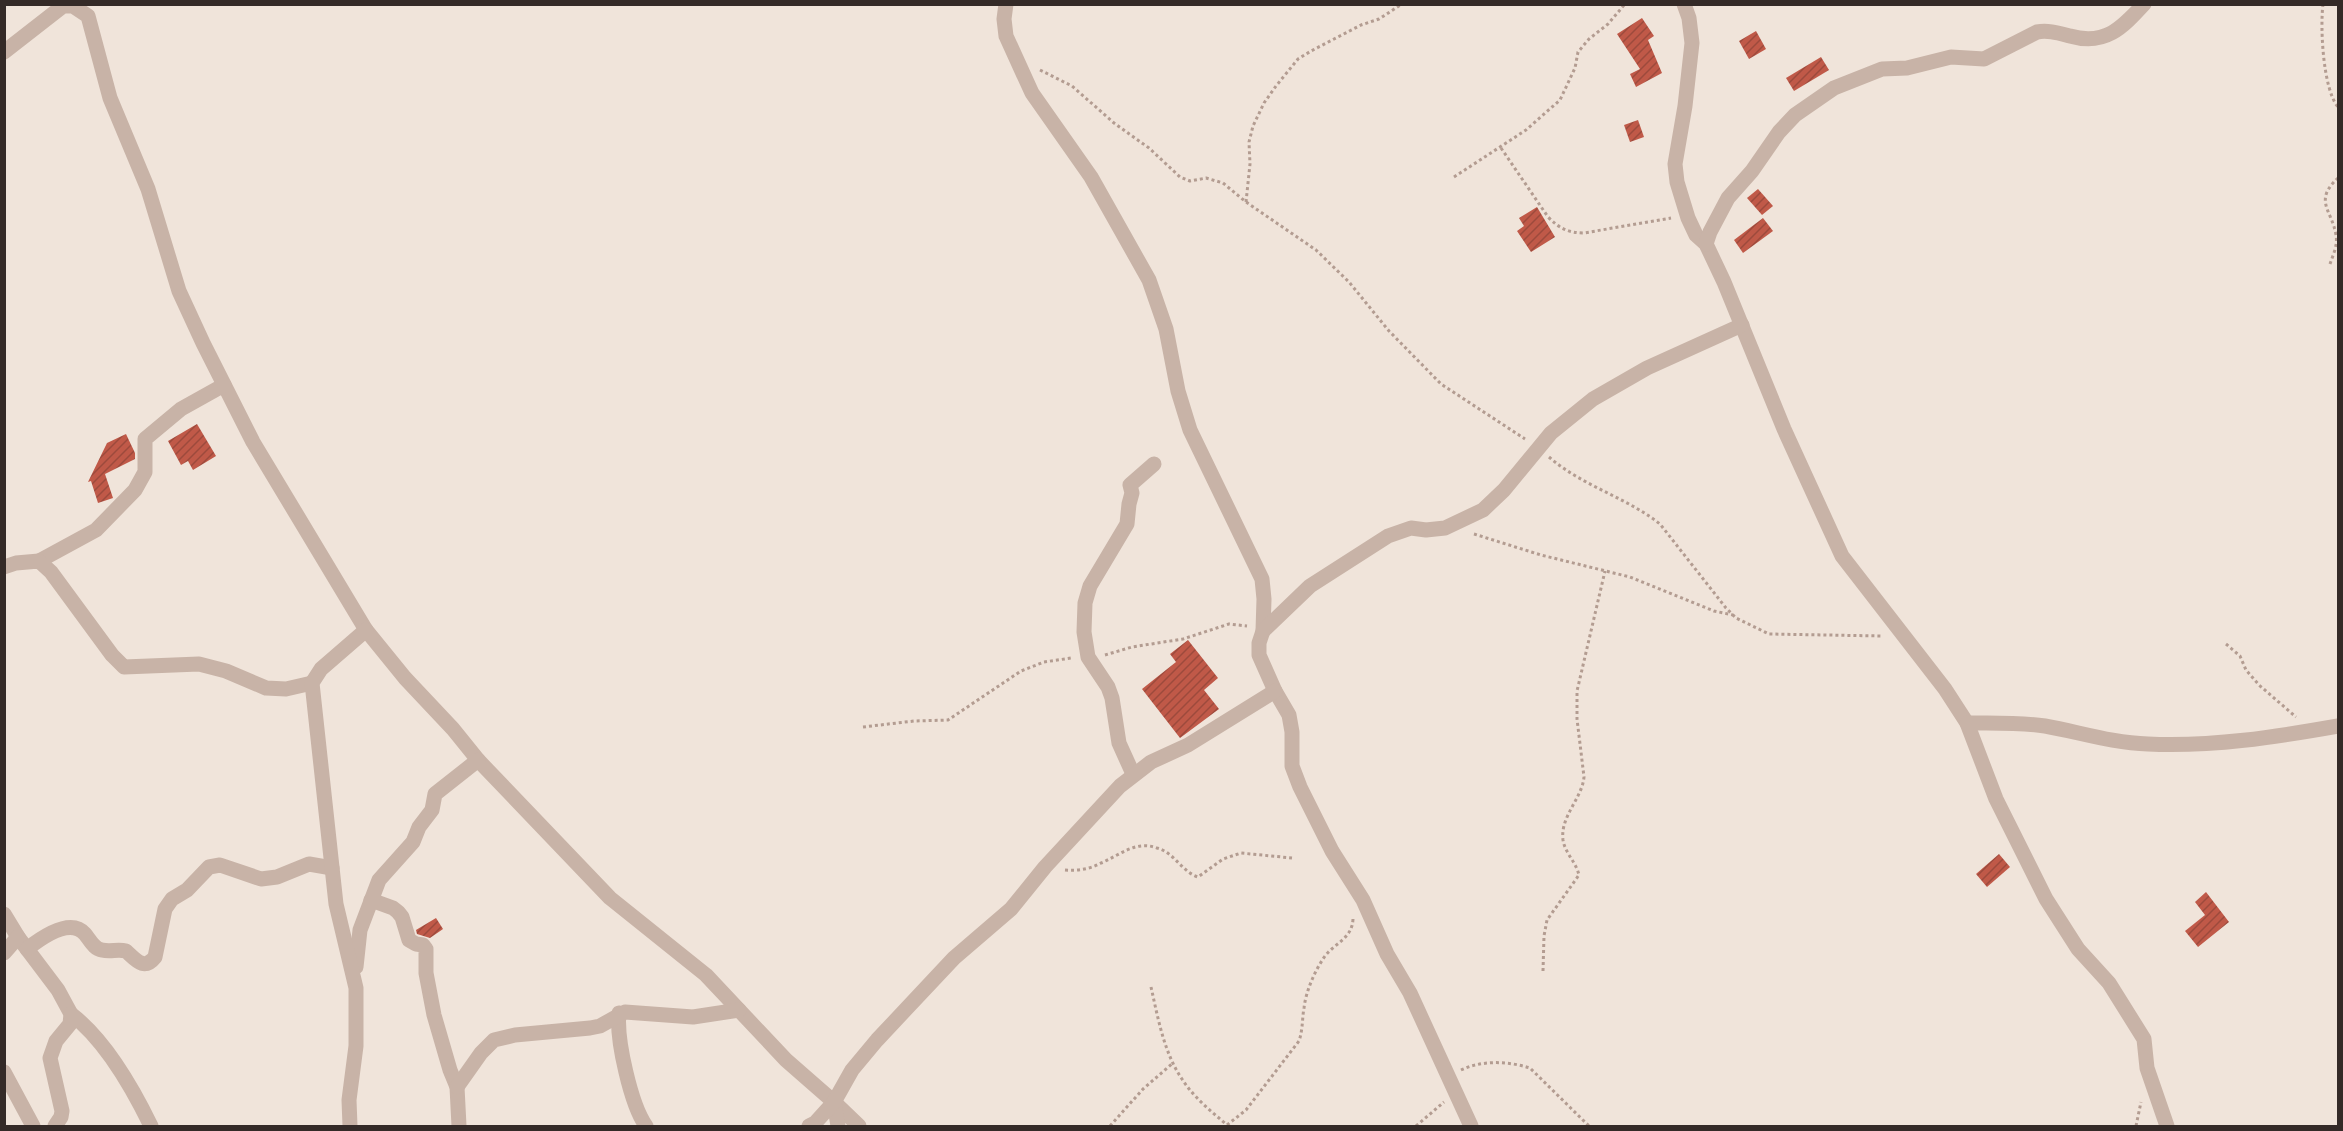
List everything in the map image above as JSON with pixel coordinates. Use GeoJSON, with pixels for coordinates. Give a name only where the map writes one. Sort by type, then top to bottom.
{"type":"FeatureCollection","features":[{"type":"Feature","properties":{"kind":"street"},"geometry":{"type":"LineString","coordinates":[[1006,4],[1004,19],[1006,36],[1040,106],[1090,177],[1149,280],[1166,329],[1178,391],[1190,430],[1262,579],[1263,631],[1259,643],[1259,655],[1289,715],[1292,732],[1292,766],[1300,788],[1332,851],[1363,900],[1471,1126]]}},
{"type":"Feature","properties":{"kind":"street"},"geometry":{"type":"LineString","coordinates":[[1684,4],[1689,18],[1692,43],[1685,106],[1675,164],[1677,182],[1688,218],[1696,235],[1706,244],[1788,438],[1842,556],[1945,689],[1967,723],[1992,791],[2046,899],[2078,949],[2109,983],[2144,1039],[2147,1068],[2167,1126]]}},
{"type":"Feature","properties":{"kind":"street"},"geometry":{"type":"LineString","coordinates":[[1706,244],[1728,198],[1752,171],[1779,132],[1795,115],[1834,88],[1882,69],[1907,68],[1952,57],[1984,59],[2037,32],[2046,30],[2088,40],[2102,38],[2123,26],[2144,4]]}},
{"type":"Feature","properties":{"kind":"street"},"geometry":{"type":"LineString","coordinates":[[4,52],[63,6],[91,10],[110,98],[148,189],[178,291],[253,442],[366,630],[478,760],[610,898],[706,975],[786,1060],[859,1126]]}},
{"type":"Feature","properties":{"kind":"street"},"geometry":{"type":"LineString","coordinates":[[1263,631],[1310,586],[1388,536],[1411,528],[1426,530],[1445,528],[1490,505],[1551,433],[1593,399],[1647,368],[1742,325]]}},
{"type":"Feature","properties":{"kind":"street"},"geometry":{"type":"LineString","coordinates":[[7,565],[39,561],[96,530],[135,490],[142,478],[146,462],[145,440],[181,409],[224,386]]}},
{"type":"Feature","properties":{"kind":"street"},"geometry":{"type":"LineString","coordinates":[[1133,774],[1119,743],[1112,698],[1108,687],[1088,657],[1084,632],[1085,603],[1090,586],[1127,524],[1132,493],[1130,485],[1154,464]]}},
{"type":"Feature","properties":{"kind":"street"},"geometry":{"type":"LineString","coordinates":[[39,561],[51,573],[112,655],[124,667],[199,663],[226,671],[266,688],[286,689],[312,683]]}},
{"type":"Feature","properties":{"kind":"street"},"geometry":{"type":"LineString","coordinates":[[356,988],[342,933],[332,868],[312,683],[321,669],[366,630]]}},
{"type":"Feature","properties":{"kind":"street"},"geometry":{"type":"LineString","coordinates":[[809,1126],[815,1123],[834,1102],[852,1070],[877,1040],[954,958],[1011,909],[1046,867],[1133,774],[1164,755],[1188,745],[1275,691]]}},
{"type":"Feature","properties":{"kind":"street"},"geometry":{"type":"LineString","coordinates":[[1967,723],[2005,722],[2044,726],[2103,740],[2147,744],[2195,744],[2338,726]]}},
{"type":"Feature","properties":{"kind":"street"},"geometry":{"type":"LineString","coordinates":[[350,1126],[349,1100],[356,1046],[356,955],[360,930],[370,900],[384,873],[413,842],[419,827],[432,810],[435,794],[478,760]]}},
{"type":"Feature","properties":{"kind":"street"},"geometry":{"type":"LineString","coordinates":[[13,930],[55,932],[74,927],[80,929],[96,948],[126,951],[137,963],[151,963],[155,957],[165,909],[172,899],[187,890],[209,867],[220,865],[261,879],[277,877],[309,864],[332,868]]}},
{"type":"Feature","properties":{"kind":"street"},"geometry":{"type":"LineString","coordinates":[[370,900],[393,908],[402,917],[409,940],[425,946],[426,973],[434,1015],[457,1087],[459,1126]]}},
{"type":"Feature","properties":{"kind":"street"},"geometry":{"type":"LineString","coordinates":[[4,953],[13,930]]}},
{"type":"Feature","properties":{"kind":"street"},"geometry":{"type":"LineString","coordinates":[[13,930],[58,990],[71,1014],[94,1036],[114,1063],[151,1126]]}},
{"type":"Feature","properties":{"kind":"street"},"geometry":{"type":"LineString","coordinates":[[457,1087],[481,1053],[494,1041],[515,1035],[590,1028],[608,1022],[619,1013],[633,1011],[693,1017],[739,1010]]}},
{"type":"Feature","properties":{"kind":"street"},"geometry":{"type":"LineString","coordinates":[[619,1013],[618,1026],[626,1066],[639,1111],[646,1126]]}},
{"type":"Feature","properties":{"kind":"street"},"geometry":{"type":"LineString","coordinates":[[55,1126],[62,1111],[50,1058],[56,1041],[70,1024],[71,1014]]}},
{"type":"Feature","properties":{"kind":"street"},"geometry":{"type":"LineString","coordinates":[[4,1072],[33,1126]]}},
{"type":"Feature","properties":{"kind":"street"},"geometry":{"type":"LineString","coordinates":[[834,1102],[838,1126]]}},
{"type":"Feature","properties":{"kind":"path"},"geometry":{"type":"LineString","coordinates":[[1246,202],[1251,134],[1264,103],[1276,86],[1299,59],[1311,51],[1361,25],[1379,19],[1402,4]]}},
{"type":"Feature","properties":{"kind":"path"},"geometry":{"type":"LineString","coordinates":[[1454,177],[1526,130],[1560,100],[1575,68],[1578,52],[1589,39],[1608,24],[1625,4]]}},
{"type":"Feature","properties":{"kind":"path"},"geometry":{"type":"LineString","coordinates":[[2323,4],[2325,75],[2329,91],[2338,107]]}},
{"type":"Feature","properties":{"kind":"path"},"geometry":{"type":"LineString","coordinates":[[1017,61],[1072,86],[1106,117],[1149,148],[1180,177],[1190,181],[1214,179],[1223,183],[1246,202],[1316,250],[1331,262],[1389,331],[1441,384],[1539,448],[1559,466],[1576,477],[1647,513],[1660,524],[1733,615]]}},
{"type":"Feature","properties":{"kind":"path"},"geometry":{"type":"LineString","coordinates":[[1501,148],[1548,217],[1570,233],[1688,218]]}},
{"type":"Feature","properties":{"kind":"path"},"geometry":{"type":"LineString","coordinates":[[2330,264],[2337,237],[2325,209],[2324,200],[2330,185],[2338,178]]}},
{"type":"Feature","properties":{"kind":"path"},"geometry":{"type":"LineString","coordinates":[[1445,528],[1468,532],[1541,555],[1650,583],[1714,611],[1733,615],[1769,634],[1881,636],[1908,641]]}},
{"type":"Feature","properties":{"kind":"path"},"geometry":{"type":"LineString","coordinates":[[1543,971],[1547,920],[1579,875],[1565,848],[1563,826],[1584,786],[1577,719],[1577,691],[1605,571]]}},
{"type":"Feature","properties":{"kind":"path"},"geometry":{"type":"LineString","coordinates":[[863,727],[948,720],[1007,680],[1034,666],[1059,660],[1088,657],[1183,639],[1228,624],[1263,631]]}},
{"type":"Feature","properties":{"kind":"path"},"geometry":{"type":"LineString","coordinates":[[2226,644],[2240,656],[2246,670],[2259,685],[2293,713],[2304,732]]}},
{"type":"Feature","properties":{"kind":"path"},"geometry":{"type":"LineString","coordinates":[[1046,867],[1065,870],[1082,869],[1100,864],[1142,844],[1163,850],[1175,858],[1190,874],[1198,877],[1223,859],[1241,853],[1292,858]]}},
{"type":"Feature","properties":{"kind":"path"},"geometry":{"type":"LineString","coordinates":[[1151,987],[1173,1063],[1182,1079],[1201,1102],[1228,1126],[1246,1110],[1299,1041],[1304,1008],[1314,977],[1330,950],[1351,933],[1353,916],[1363,900]]}},
{"type":"Feature","properties":{"kind":"path"},"geometry":{"type":"LineString","coordinates":[[1110,1126],[1143,1089],[1173,1063]]}},
{"type":"Feature","properties":{"kind":"path"},"geometry":{"type":"LineString","coordinates":[[1449,1076],[1471,1065],[1490,1063],[1530,1068],[1589,1126]]}},
{"type":"Feature","properties":{"kind":"path"},"geometry":{"type":"LineString","coordinates":[[1416,1126],[1455,1093]]}},
{"type":"Feature","properties":{"kind":"building"},"geometry":{"type":"Polygon","coordinates":[[[1642,18],[1654,36],[1648,40],[1662,73],[1636,87],[1630,74],[1640,69],[1617,34],[1642,18]]]}},
{"type":"Feature","properties":{"kind":"building"},"geometry":{"type":"Polygon","coordinates":[[[1756,31],[1766,49],[1749,59],[1739,41],[1756,31]]]}},
{"type":"Feature","properties":{"kind":"building"},"geometry":{"type":"Polygon","coordinates":[[[1821,57],[1829,70],[1794,91],[1786,78],[1821,57]]]}},
{"type":"Feature","properties":{"kind":"building"},"geometry":{"type":"Polygon","coordinates":[[[1638,120],[1644,137],[1630,142],[1624,125],[1638,120]]]}},
{"type":"Feature","properties":{"kind":"building"},"geometry":{"type":"Polygon","coordinates":[[[1758,189],[1773,206],[1762,215],[1747,198],[1758,189]]]}},
{"type":"Feature","properties":{"kind":"building"},"geometry":{"type":"Polygon","coordinates":[[[1537,207],[1555,237],[1531,252],[1517,231],[1524,226],[1519,218],[1537,207]]]}},
{"type":"Feature","properties":{"kind":"building"},"geometry":{"type":"Polygon","coordinates":[[[1763,218],[1773,231],[1743,253],[1734,240],[1763,218]]]}},
{"type":"Feature","properties":{"kind":"building"},"geometry":{"type":"Polygon","coordinates":[[[197,424],[216,456],[193,470],[188,461],[181,465],[168,441],[197,424]]]}},
{"type":"Feature","properties":{"kind":"building"},"geometry":{"type":"Polygon","coordinates":[[[126,434],[135,453],[135,459],[105,474],[113,498],[98,503],[91,481],[88,482],[107,443],[126,434]]]}},
{"type":"Feature","properties":{"kind":"building"},"geometry":{"type":"Polygon","coordinates":[[[1188,640],[1218,678],[1204,690],[1219,709],[1180,738],[1142,689],[1176,662],[1170,654],[1188,640]]]}},
{"type":"Feature","properties":{"kind":"building"},"geometry":{"type":"Polygon","coordinates":[[[1999,854],[2010,867],[1987,887],[1976,874],[1999,854]]]}},
{"type":"Feature","properties":{"kind":"building"},"geometry":{"type":"Polygon","coordinates":[[[2206,892],[2229,922],[2198,947],[2185,931],[2205,915],[2195,902],[2206,892]]]}},
{"type":"Feature","properties":{"kind":"building"},"geometry":{"type":"Polygon","coordinates":[[[436,918],[443,929],[430,938],[417,934],[416,930],[436,918]]]}}]}
